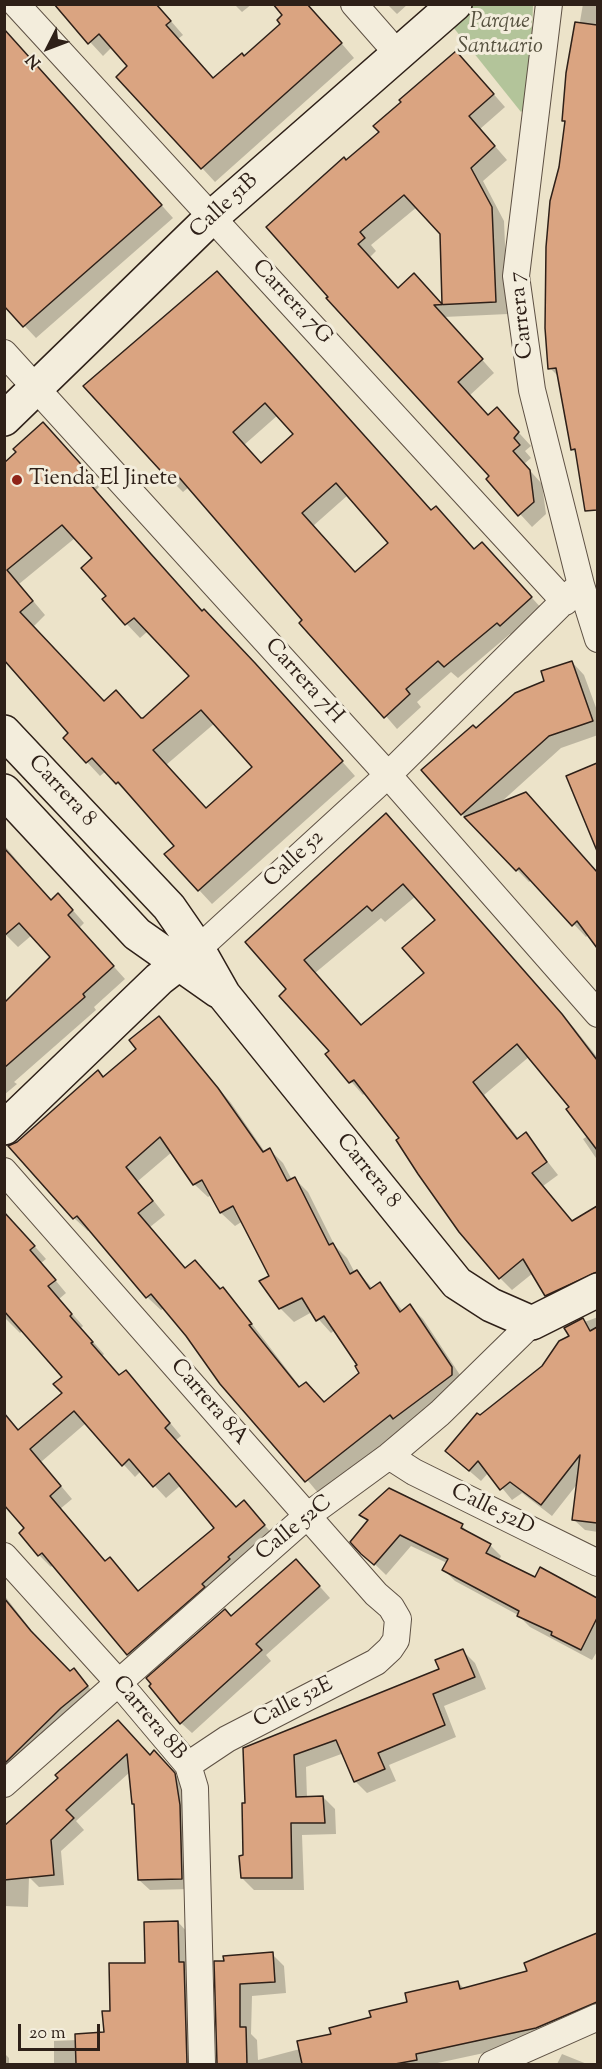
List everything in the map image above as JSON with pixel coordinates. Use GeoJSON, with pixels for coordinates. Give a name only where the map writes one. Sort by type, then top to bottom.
{"type":"FeatureCollection","features":[{"type":"Feature","properties":{"kind":"street","name":"Carrera 7G"},"geometry":{"type":"LineString","coordinates":[[16,4],[212,217],[573,593],[597,639]]}},
{"type":"Feature","properties":{"kind":"street"},"geometry":{"type":"LineString","coordinates":[[354,4],[398,53]]}},
{"type":"Feature","properties":{"kind":"street","name":"Calle 51B"},"geometry":{"type":"LineString","coordinates":[[4,419],[38,389],[212,217],[455,4]]}},
{"type":"Feature","properties":{"kind":"street","name":"Carrera 7"},"geometry":{"type":"LineString","coordinates":[[549,4],[516,276],[532,390],[573,593]]}},
{"type":"Feature","properties":{"kind":"street","name":"Carrera 7H"},"geometry":{"type":"LineString","coordinates":[[4,353],[388,775],[597,1014]]}},
{"type":"Feature","properties":{"kind":"street","name":"Calle 52"},"geometry":{"type":"LineString","coordinates":[[4,1128],[159,979],[188,957],[388,775],[573,593]]}},
{"type":"Feature","properties":{"kind":"street","name":"Carrera 8"},"geometry":{"type":"LineString","coordinates":[[4,732],[168,907],[188,957],[224,995],[457,1283],[491,1305],[532,1323]]}},
{"type":"Feature","properties":{"kind":"street","name":"Carrera 8"},"geometry":{"type":"LineString","coordinates":[[4,790],[136,934],[188,957]]}},
{"type":"Feature","properties":{"kind":"street","name":"Carrera 8A"},"geometry":{"type":"LineString","coordinates":[[4,1171],[376,1594],[391,1607],[398,1619],[396,1640]]}},
{"type":"Feature","properties":{"kind":"street","name":"Calle 52C"},"geometry":{"type":"LineString","coordinates":[[4,1784],[307,1516],[389,1456],[440,1413],[532,1323],[597,1290]]}},
{"type":"Feature","properties":{"kind":"street","name":"Calle 52D"},"geometry":{"type":"LineString","coordinates":[[389,1456],[414,1472],[597,1563]]}},
{"type":"Feature","properties":{"kind":"street","name":"Carrera 8B"},"geometry":{"type":"LineString","coordinates":[[4,1556],[118,1682],[188,1765],[195,1788],[202,2064]]}},
{"type":"Feature","properties":{"kind":"street","name":"Calle 52E"},"geometry":{"type":"LineString","coordinates":[[188,1765],[227,1739],[376,1662],[396,1640]]}},
{"type":"Feature","properties":{"kind":"street"},"geometry":{"type":"LineString","coordinates":[[492,2064],[597,2017]]}},
{"type":"Feature","properties":{"kind":"green space","name":"Parque Santuario"},"geometry":{"type":"Polygon","coordinates":[[[470,5],[533,5],[529,104],[521,112],[449,22],[470,5]]]}},
{"type":"Feature","properties":{"kind":"building"},"geometry":{"type":"Polygon","coordinates":[[[54,4],[156,4],[171,21],[166,25],[213,78],[242,53],[244,56],[280,24],[277,20],[282,15],[273,4],[307,4],[342,43],[201,169],[116,77],[127,66],[99,34],[88,44],[54,4]]]}},
{"type":"Feature","properties":{"kind":"building"},"geometry":{"type":"Polygon","coordinates":[[[575,22],[597,25],[597,510],[585,511],[575,449],[571,450],[556,368],[548,369],[545,328],[546,247],[550,201],[559,167],[565,121],[562,121],[566,73],[575,22]]]}},
{"type":"Feature","properties":{"kind":"building"},"geometry":{"type":"Polygon","coordinates":[[[4,29],[162,205],[23,327],[4,306],[4,29]]]}},
{"type":"Feature","properties":{"kind":"building"},"geometry":{"type":"Polygon","coordinates":[[[456,51],[494,94],[469,116],[495,146],[471,168],[492,207],[496,302],[434,305],[483,359],[458,382],[488,415],[497,407],[519,432],[514,438],[520,445],[513,451],[530,470],[534,502],[518,516],[486,479],[489,476],[326,298],[328,297],[266,227],[344,157],[346,160],[379,132],[373,126],[401,102],[399,100],[456,51]],[[404,195],[360,232],[365,238],[358,244],[398,288],[414,273],[442,304],[440,234],[404,195]]]}},
{"type":"Feature","properties":{"kind":"building"},"geometry":{"type":"Polygon","coordinates":[[[217,271],[431,510],[436,506],[474,549],[482,542],[532,597],[500,626],[497,623],[444,667],[438,661],[406,689],[410,694],[384,718],[299,623],[302,620],[177,475],[170,481],[83,386],[217,271]],[[265,403],[233,432],[261,463],[293,434],[265,403]],[[336,483],[302,513],[355,572],[388,543],[336,483]]]}},
{"type":"Feature","properties":{"kind":"building"},"geometry":{"type":"Polygon","coordinates":[[[43,422],[88,472],[83,476],[151,554],[202,611],[204,609],[255,663],[343,761],[198,891],[164,854],[174,846],[118,782],[116,784],[92,758],[86,763],[63,738],[68,733],[4,660],[4,463],[16,452],[13,449],[43,422]],[[62,525],[7,570],[33,601],[20,612],[104,701],[116,690],[143,718],[189,676],[134,618],[125,625],[102,599],[106,596],[81,568],[92,558],[62,525]],[[201,710],[153,750],[206,808],[252,767],[201,710]]]}},
{"type":"Feature","properties":{"kind":"building"},"geometry":{"type":"Polygon","coordinates":[[[572,661],[593,721],[549,736],[461,815],[421,770],[473,725],[476,728],[515,693],[544,681],[541,671],[572,661]]]}},
{"type":"Feature","properties":{"kind":"building"},"geometry":{"type":"Polygon","coordinates":[[[597,763],[597,851],[566,776],[597,763]]]}},
{"type":"Feature","properties":{"kind":"building"},"geometry":{"type":"Polygon","coordinates":[[[526,792],[597,872],[597,948],[577,921],[572,926],[519,868],[516,871],[464,817],[526,792]]]}},
{"type":"Feature","properties":{"kind":"building"},"geometry":{"type":"Polygon","coordinates":[[[386,813],[562,1014],[597,1060],[597,1150],[566,1109],[569,1107],[517,1044],[473,1082],[517,1139],[526,1132],[547,1162],[532,1173],[572,1221],[597,1206],[597,1272],[545,1296],[523,1259],[499,1279],[459,1232],[396,1140],[399,1138],[354,1080],[349,1083],[325,1054],[329,1051],[279,996],[286,989],[245,942],[386,813]],[[403,884],[372,911],[367,906],[304,960],[361,1025],[424,973],[402,948],[435,920],[403,884]]]}},
{"type":"Feature","properties":{"kind":"building"},"geometry":{"type":"Polygon","coordinates":[[[4,848],[51,900],[58,893],[73,910],[68,915],[114,966],[83,994],[85,997],[4,1068],[4,1003],[50,957],[19,923],[4,936],[4,848]]]}},
{"type":"Feature","properties":{"kind":"building"},"geometry":{"type":"Polygon","coordinates":[[[159,1016],[218,1088],[263,1152],[270,1148],[287,1181],[295,1177],[329,1245],[333,1243],[350,1274],[357,1270],[370,1289],[380,1282],[400,1312],[410,1304],[452,1367],[452,1375],[393,1419],[390,1415],[305,1482],[220,1384],[186,1336],[151,1294],[146,1298],[77,1216],[73,1219],[8,1146],[17,1142],[98,1070],[103,1077],[136,1049],[129,1040],[159,1016]],[[160,1137],[126,1167],[153,1201],[138,1213],[185,1268],[195,1260],[220,1289],[223,1287],[252,1324],[249,1325],[299,1387],[306,1382],[324,1402],[359,1373],[355,1366],[357,1365],[324,1316],[316,1321],[302,1298],[279,1309],[259,1281],[269,1276],[233,1206],[220,1213],[202,1180],[193,1185],[160,1137]]]}},
{"type":"Feature","properties":{"kind":"building"},"geometry":{"type":"Polygon","coordinates":[[[4,1212],[35,1246],[30,1250],[56,1280],[48,1286],[72,1314],[70,1316],[93,1342],[91,1343],[119,1375],[126,1370],[170,1423],[165,1428],[236,1507],[244,1500],[265,1525],[228,1557],[230,1559],[202,1584],[205,1587],[127,1655],[42,1553],[38,1556],[19,1533],[24,1528],[4,1505],[4,1413],[18,1430],[62,1393],[53,1384],[62,1377],[4,1311],[4,1212]],[[74,1411],[30,1449],[61,1486],[50,1496],[105,1561],[110,1557],[138,1591],[214,1528],[169,1473],[153,1487],[129,1459],[122,1466],[74,1411]]]}},
{"type":"Feature","properties":{"kind":"building"},"geometry":{"type":"Polygon","coordinates":[[[583,1318],[590,1331],[597,1327],[597,1523],[572,1520],[580,1455],[541,1505],[510,1482],[500,1490],[478,1461],[469,1471],[445,1451],[477,1413],[480,1415],[542,1366],[559,1341],[569,1336],[564,1328],[583,1318]]]}},
{"type":"Feature","properties":{"kind":"building"},"geometry":{"type":"Polygon","coordinates":[[[389,1488],[463,1524],[461,1528],[491,1544],[486,1553],[535,1577],[540,1567],[597,1598],[597,1618],[581,1650],[551,1635],[552,1632],[517,1616],[519,1611],[442,1570],[448,1559],[400,1535],[374,1565],[350,1542],[368,1520],[359,1515],[389,1488]]]}},
{"type":"Feature","properties":{"kind":"building"},"geometry":{"type":"Polygon","coordinates":[[[296,1559],[320,1586],[256,1644],[262,1650],[180,1724],[149,1686],[151,1684],[146,1678],[225,1609],[231,1616],[296,1559]]]}},
{"type":"Feature","properties":{"kind":"building"},"geometry":{"type":"Polygon","coordinates":[[[4,1598],[31,1631],[70,1671],[74,1668],[88,1686],[61,1708],[4,1764],[4,1598]]]}},
{"type":"Feature","properties":{"kind":"building"},"geometry":{"type":"Polygon","coordinates":[[[463,1649],[475,1677],[433,1694],[445,1725],[378,1753],[385,1769],[354,1782],[336,1740],[294,1755],[296,1797],[323,1796],[325,1823],[291,1823],[292,1878],[241,1878],[239,1856],[243,1855],[242,1803],[245,1803],[243,1748],[439,1669],[435,1660],[463,1649]]]}},
{"type":"Feature","properties":{"kind":"building"},"geometry":{"type":"Polygon","coordinates":[[[118,1720],[150,1755],[154,1750],[175,1773],[180,1805],[182,1879],[138,1880],[134,1804],[132,1804],[127,1754],[66,1810],[74,1818],[51,1840],[54,1875],[4,1880],[4,1826],[58,1778],[55,1775],[118,1720]]]}},
{"type":"Feature","properties":{"kind":"building"},"geometry":{"type":"Polygon","coordinates":[[[178,1921],[179,1962],[184,1962],[187,2064],[76,2064],[75,2034],[104,2032],[102,2011],[110,2011],[109,1963],[145,1963],[144,1922],[178,1921]]]}},
{"type":"Feature","properties":{"kind":"building"},"geometry":{"type":"Polygon","coordinates":[[[597,1933],[597,2002],[536,2028],[416,2054],[417,2060],[395,2064],[302,2064],[297,2041],[331,2034],[329,2028],[371,2017],[369,2011],[407,2002],[405,1993],[458,1981],[460,1989],[527,1971],[524,1963],[597,1933]]]}},
{"type":"Feature","properties":{"kind":"building"},"geometry":{"type":"Polygon","coordinates":[[[273,1952],[275,1982],[240,1984],[240,2027],[246,2027],[247,2064],[217,2064],[214,1961],[224,1961],[223,1956],[273,1952]]]}},
{"type":"Feature","properties":{"kind":"place","name":"Tienda El Jinete"},"geometry":{"type":"Point","coordinates":[17,480]}}]}
